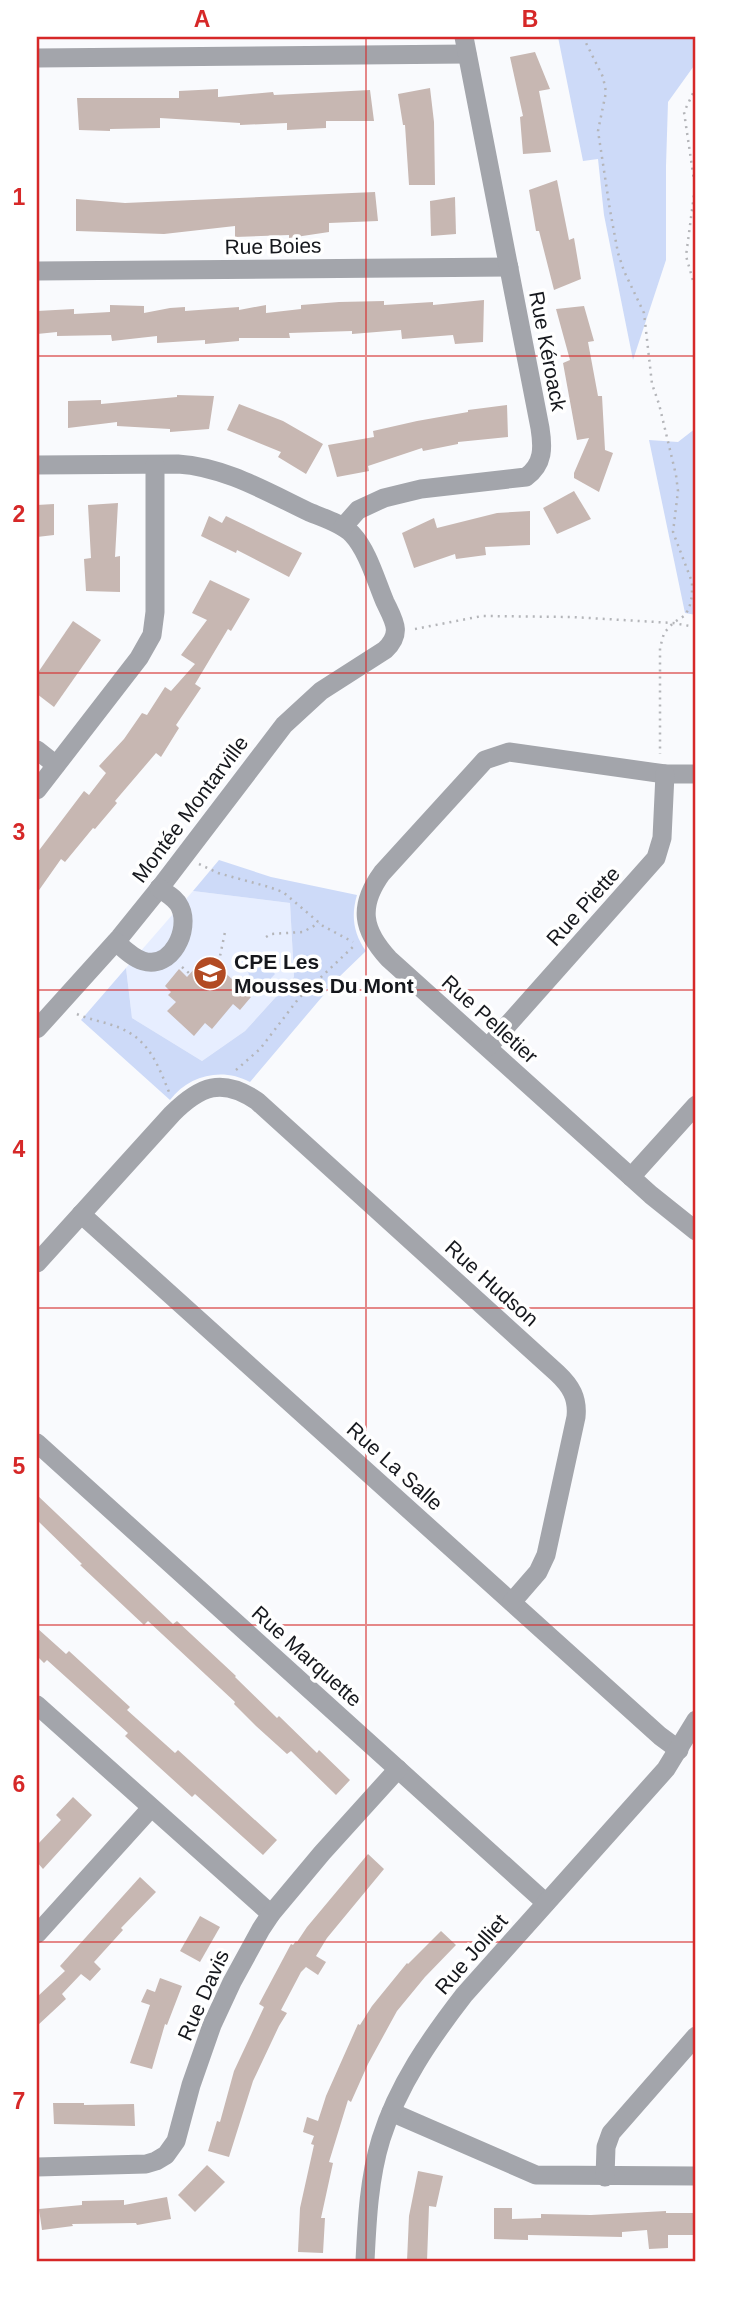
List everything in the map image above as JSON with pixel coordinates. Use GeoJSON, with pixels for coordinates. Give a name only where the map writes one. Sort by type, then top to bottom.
{"type":"FeatureCollection","features":[{"type":"Feature","properties":{"kind":"street"},"geometry":{"type":"LineString","coordinates":[[37,58],[466,46]]}},
{"type":"Feature","properties":{"kind":"street","name":"Rue Kéroack"},"geometry":{"type":"LineString","coordinates":[[343,527],[358,510],[378,500],[446,485],[521,479],[531,474],[542,456],[541,438],[466,46]]}},
{"type":"Feature","properties":{"kind":"street","name":"Rue Boies"},"geometry":{"type":"LineString","coordinates":[[37,271],[509,267]]}},
{"type":"Feature","properties":{"kind":"street"},"geometry":{"type":"LineString","coordinates":[[37,790],[139,658],[152,635],[155,612],[155,465]]}},
{"type":"Feature","properties":{"kind":"street"},"geometry":{"type":"LineString","coordinates":[[37,466],[188,465],[229,475],[343,527],[361,547],[393,619],[396,634]]}},
{"type":"Feature","properties":{"kind":"street","name":"Montée Montarville"},"geometry":{"type":"LineString","coordinates":[[37,1030],[116,942],[284,725],[321,691],[384,650],[396,634]]}},
{"type":"Feature","properties":{"kind":"street"},"geometry":{"type":"LineString","coordinates":[[37,750],[56,765]]}},
{"type":"Feature","properties":{"kind":"street"},"geometry":{"type":"LineString","coordinates":[[363,938],[366,904],[378,879],[485,760],[509,752],[665,774],[696,774]]}},
{"type":"Feature","properties":{"kind":"street","name":"Rue Piette"},"geometry":{"type":"LineString","coordinates":[[488,1047],[656,858],[662,838],[665,774]]}},
{"type":"Feature","properties":{"kind":"street"},"geometry":{"type":"LineString","coordinates":[[116,942],[136,957],[150,962],[163,957],[177,945],[183,931],[180,908],[175,900],[159,888]]}},
{"type":"Feature","properties":{"kind":"street","name":"Rue Pelletier"},"geometry":{"type":"LineString","coordinates":[[363,938],[488,1047],[667,1210],[696,1231]]}},
{"type":"Feature","properties":{"kind":"street"},"geometry":{"type":"LineString","coordinates":[[37,1263],[180,1105],[198,1092],[215,1087],[228,1087]]}},
{"type":"Feature","properties":{"kind":"street","name":"Rue Hudson"},"geometry":{"type":"LineString","coordinates":[[228,1087],[262,1105],[571,1388],[576,1399],[576,1418],[546,1555],[538,1573],[512,1602]]}},
{"type":"Feature","properties":{"kind":"street"},"geometry":{"type":"LineString","coordinates":[[631,1177],[696,1105]]}},
{"type":"Feature","properties":{"kind":"street","name":"Rue La Salle"},"geometry":{"type":"LineString","coordinates":[[81,1214],[660,1736],[679,1750]]}},
{"type":"Feature","properties":{"kind":"street","name":"Rue Marquette"},"geometry":{"type":"LineString","coordinates":[[37,1443],[546,1903]]}},
{"type":"Feature","properties":{"kind":"street"},"geometry":{"type":"LineString","coordinates":[[37,1705],[271,1914]]}},
{"type":"Feature","properties":{"kind":"street","name":"Rue Jolliet"},"geometry":{"type":"LineString","coordinates":[[366,2261],[374,2168],[391,2112],[410,2073],[449,2015],[481,1975],[649,1788],[679,1750],[696,1720]]}},
{"type":"Feature","properties":{"kind":"street","name":"Rue Davis"},"geometry":{"type":"LineString","coordinates":[[37,2168],[146,2164],[166,2155],[176,2141],[197,2065],[221,2004],[251,1946],[271,1914],[321,1853],[398,1769]]}},
{"type":"Feature","properties":{"kind":"street"},"geometry":{"type":"LineString","coordinates":[[37,1934],[151,1808]]}},
{"type":"Feature","properties":{"kind":"street"},"geometry":{"type":"LineString","coordinates":[[605,2177],[606,2147],[611,2133],[696,2036]]}},
{"type":"Feature","properties":{"kind":"street"},"geometry":{"type":"LineString","coordinates":[[391,2112],[529,2174],[696,2176]]}},
{"type":"Feature","properties":{"kind":"path"},"geometry":{"type":"LineString","coordinates":[[583,37],[603,77],[606,92],[598,131],[610,211],[618,253],[644,313],[652,384],[676,475],[678,491],[673,532],[690,572],[692,596],[689,608],[684,616],[664,633],[660,648],[660,759],[665,774]]}},
{"type":"Feature","properties":{"kind":"path"},"geometry":{"type":"LineString","coordinates":[[696,87],[684,112],[695,187],[686,256],[696,291]]}},
{"type":"Feature","properties":{"kind":"path"},"geometry":{"type":"LineString","coordinates":[[396,634],[482,616],[572,617],[696,625]]}},
{"type":"Feature","properties":{"kind":"path"},"geometry":{"type":"LineString","coordinates":[[185,855],[211,870],[283,892],[320,923],[363,938],[299,998],[260,1049],[233,1073],[228,1087]]}},
{"type":"Feature","properties":{"kind":"path"},"geometry":{"type":"LineString","coordinates":[[266,937],[271,934],[303,932],[320,923]]}},
{"type":"Feature","properties":{"kind":"path"},"geometry":{"type":"LineString","coordinates":[[213,967],[219,961],[225,932]]}},
{"type":"Feature","properties":{"kind":"path"},"geometry":{"type":"LineString","coordinates":[[62,1001],[77,1014],[121,1028],[142,1043],[155,1056],[168,1091],[180,1105]]}},
{"type":"Feature","properties":{"kind":"shaded area"},"geometry":{"type":"Polygon","coordinates":[[[558,37],[696,37],[696,63],[668,102],[666,260],[633,360],[604,215],[598,159],[583,161],[558,37]]]}},
{"type":"Feature","properties":{"kind":"shaded area"},"geometry":{"type":"Polygon","coordinates":[[[696,428],[696,615],[685,613],[649,440],[678,442],[696,428]]]}},
{"type":"Feature","properties":{"kind":"shaded area"},"geometry":{"type":"Polygon","coordinates":[[[219,860],[271,877],[357,895],[354,924],[366,951],[338,978],[250,1082],[228,1075],[207,1076],[196,1079],[170,1100],[81,1020],[126,968],[132,1018],[202,1061],[245,1031],[294,977],[290,903],[193,891],[219,860]]]}},
{"type":"Feature","properties":{"kind":"shaded area","name":"CPE Les Mousses Du Mont"},"geometry":{"type":"Polygon","coordinates":[[[193,891],[290,903],[294,977],[245,1031],[202,1061],[132,1018],[126,968],[193,891]]]}},
{"type":"Feature","properties":{"kind":"shaded area"},"geometry":{"type":"Polygon","coordinates":[[[246,959],[263,960],[275,974],[257,993],[251,987],[246,959]]]}},
{"type":"Feature","properties":{"kind":"building"},"geometry":{"type":"Polygon","coordinates":[[[535,52],[550,89],[539,91],[551,152],[523,154],[520,117],[523,116],[510,57],[535,52]]]}},
{"type":"Feature","properties":{"kind":"building"},"geometry":{"type":"Polygon","coordinates":[[[430,88],[434,122],[435,185],[409,185],[405,125],[398,94],[430,88]]]}},
{"type":"Feature","properties":{"kind":"building"},"geometry":{"type":"Polygon","coordinates":[[[218,89],[218,97],[273,92],[274,95],[370,90],[374,121],[326,121],[326,128],[287,130],[287,123],[240,125],[160,118],[160,128],[79,130],[77,98],[179,98],[179,91],[218,89]]]}},
{"type":"Feature","properties":{"kind":"building"},"geometry":{"type":"Polygon","coordinates":[[[557,180],[569,240],[574,238],[581,279],[554,290],[539,231],[536,231],[529,190],[557,180]]]}},
{"type":"Feature","properties":{"kind":"building"},"geometry":{"type":"Polygon","coordinates":[[[375,192],[378,221],[329,223],[329,232],[289,238],[289,235],[235,237],[235,226],[164,234],[76,231],[76,199],[125,203],[375,192]]]}},
{"type":"Feature","properties":{"kind":"building"},"geometry":{"type":"Polygon","coordinates":[[[455,197],[456,234],[431,236],[430,201],[455,197]]]}},
{"type":"Feature","properties":{"kind":"building"},"geometry":{"type":"Polygon","coordinates":[[[484,300],[483,342],[455,344],[453,335],[402,339],[401,330],[352,334],[352,331],[289,333],[290,338],[239,338],[239,341],[205,344],[205,340],[157,343],[157,336],[112,341],[111,335],[57,336],[57,332],[37,334],[37,311],[74,309],[74,314],[110,312],[110,305],[144,306],[144,313],[185,307],[185,311],[239,307],[239,310],[266,305],[266,313],[301,309],[301,305],[339,302],[384,301],[384,305],[433,302],[433,305],[484,300]]]}},
{"type":"Feature","properties":{"kind":"building"},"geometry":{"type":"Polygon","coordinates":[[[584,306],[594,341],[588,342],[598,396],[602,396],[605,450],[613,453],[599,492],[574,478],[589,438],[577,440],[563,363],[570,360],[556,309],[584,306]]]}},
{"type":"Feature","properties":{"kind":"building"},"geometry":{"type":"Polygon","coordinates":[[[177,395],[214,396],[209,429],[170,432],[170,429],[117,426],[117,422],[68,428],[68,401],[101,400],[101,404],[177,395]]]}},
{"type":"Feature","properties":{"kind":"building"},"geometry":{"type":"Polygon","coordinates":[[[239,404],[283,421],[323,444],[306,474],[278,457],[281,452],[227,430],[239,404]]]}},
{"type":"Feature","properties":{"kind":"building"},"geometry":{"type":"Polygon","coordinates":[[[507,405],[508,437],[458,442],[423,451],[422,448],[368,466],[369,471],[337,477],[328,445],[374,437],[373,431],[417,421],[507,405]]]}},
{"type":"Feature","properties":{"kind":"building"},"geometry":{"type":"Polygon","coordinates":[[[574,491],[591,519],[557,534],[543,508],[574,491]]]}},
{"type":"Feature","properties":{"kind":"building"},"geometry":{"type":"Polygon","coordinates":[[[118,503],[115,557],[120,556],[120,592],[86,591],[84,559],[91,558],[88,505],[118,503]]]}},
{"type":"Feature","properties":{"kind":"building"},"geometry":{"type":"Polygon","coordinates":[[[54,504],[54,535],[37,537],[37,505],[54,504]]]}},
{"type":"Feature","properties":{"kind":"building"},"geometry":{"type":"Polygon","coordinates":[[[530,511],[530,545],[485,547],[486,555],[456,559],[455,554],[414,568],[402,533],[434,518],[437,528],[497,513],[530,511]]]}},
{"type":"Feature","properties":{"kind":"building"},"geometry":{"type":"Polygon","coordinates":[[[209,516],[222,523],[226,516],[302,553],[289,577],[237,550],[236,553],[201,536],[209,516]]]}},
{"type":"Feature","properties":{"kind":"building"},"geometry":{"type":"Polygon","coordinates":[[[210,580],[250,599],[231,631],[228,629],[195,684],[201,688],[176,725],[179,728],[161,757],[156,753],[95,829],[93,828],[65,862],[61,859],[37,893],[37,853],[84,791],[89,795],[106,773],[99,766],[124,739],[142,713],[147,715],[165,687],[171,691],[195,664],[181,655],[207,620],[192,613],[210,580]]]}},
{"type":"Feature","properties":{"kind":"building"},"geometry":{"type":"Polygon","coordinates":[[[73,621],[101,640],[54,707],[37,694],[37,674],[73,621]]]}},
{"type":"Feature","properties":{"kind":"building"},"geometry":{"type":"Polygon","coordinates":[[[203,959],[216,970],[219,967],[251,997],[240,1010],[233,1004],[212,1029],[205,1023],[194,1036],[167,1011],[176,1002],[168,995],[171,992],[165,986],[179,969],[187,977],[203,959]]]}},
{"type":"Feature","properties":{"kind":"building"},"geometry":{"type":"Polygon","coordinates":[[[37,1495],[173,1624],[177,1621],[277,1718],[279,1716],[350,1780],[336,1795],[291,1751],[287,1754],[256,1726],[235,1702],[148,1621],[144,1625],[80,1565],[82,1564],[37,1520],[37,1495]]]}},
{"type":"Feature","properties":{"kind":"building"},"geometry":{"type":"Polygon","coordinates":[[[37,1628],[66,1654],[69,1651],[130,1707],[127,1710],[175,1753],[178,1750],[277,1840],[263,1855],[195,1794],[192,1797],[125,1736],[128,1733],[47,1660],[44,1663],[37,1656],[37,1628]]]}},
{"type":"Feature","properties":{"kind":"building"},"geometry":{"type":"Polygon","coordinates":[[[73,1797],[92,1815],[43,1869],[37,1862],[37,1845],[61,1820],[56,1815],[73,1797]]]}},
{"type":"Feature","properties":{"kind":"building"},"geometry":{"type":"Polygon","coordinates":[[[368,1854],[384,1869],[327,1938],[316,1956],[326,1962],[318,1975],[306,1967],[301,1972],[281,2010],[287,2013],[253,2081],[229,2157],[208,2151],[217,2121],[220,2122],[234,2071],[264,2007],[259,2004],[291,1944],[297,1942],[368,1854]]]}},
{"type":"Feature","properties":{"kind":"building"},"geometry":{"type":"Polygon","coordinates":[[[140,1877],[156,1892],[121,1928],[123,1930],[94,1962],[101,1969],[90,1981],[81,1974],[62,1994],[66,1999],[37,2026],[37,1997],[65,1971],[60,1966],[140,1877]]]}},
{"type":"Feature","properties":{"kind":"building"},"geometry":{"type":"Polygon","coordinates":[[[200,1916],[220,1927],[200,1962],[180,1951],[200,1916]]]}},
{"type":"Feature","properties":{"kind":"building"},"geometry":{"type":"Polygon","coordinates":[[[441,1931],[456,1945],[397,2011],[351,2102],[348,2100],[329,2162],[333,2163],[321,2218],[325,2218],[323,2253],[298,2252],[300,2208],[314,2145],[311,2144],[314,2136],[303,2132],[307,2117],[318,2121],[326,2096],[358,2024],[360,2025],[407,1963],[441,1931]]]}},
{"type":"Feature","properties":{"kind":"building"},"geometry":{"type":"Polygon","coordinates":[[[160,1978],[182,1986],[167,2025],[165,2024],[152,2069],[130,2063],[150,2005],[141,2002],[147,1989],[155,1992],[160,1978]]]}},
{"type":"Feature","properties":{"kind":"building"},"geometry":{"type":"Polygon","coordinates":[[[53,2103],[134,2104],[135,2126],[54,2124],[53,2103]]]}},
{"type":"Feature","properties":{"kind":"building"},"geometry":{"type":"Polygon","coordinates":[[[207,2165],[225,2182],[195,2212],[178,2195],[207,2165]]]}},
{"type":"Feature","properties":{"kind":"building"},"geometry":{"type":"Polygon","coordinates":[[[418,2171],[443,2176],[436,2207],[429,2206],[427,2261],[407,2261],[409,2216],[418,2171]]]}},
{"type":"Feature","properties":{"kind":"building"},"geometry":{"type":"Polygon","coordinates":[[[167,2197],[171,2219],[137,2225],[72,2224],[73,2226],[42,2230],[39,2209],[82,2205],[82,2201],[124,2200],[124,2205],[167,2197]]]}},
{"type":"Feature","properties":{"kind":"building"},"geometry":{"type":"Polygon","coordinates":[[[494,2208],[512,2208],[512,2219],[541,2218],[541,2214],[591,2215],[666,2211],[696,2213],[696,2235],[668,2235],[668,2248],[649,2249],[647,2230],[622,2232],[622,2237],[528,2235],[528,2240],[494,2239],[494,2208]]]}},
{"type":"Feature","properties":{"kind":"place","name":"CPE Les Mousses Du Mont"},"geometry":{"type":"Point","coordinates":[210,973]}}]}
